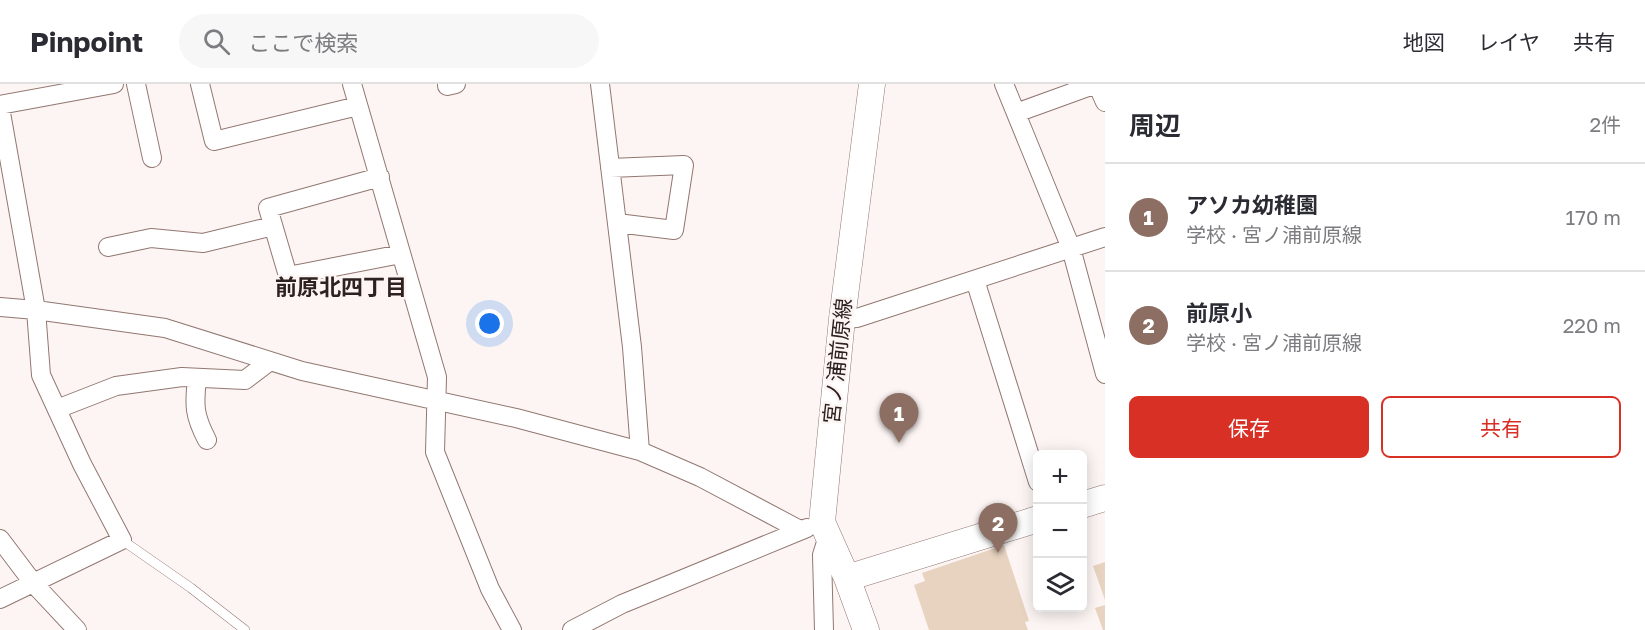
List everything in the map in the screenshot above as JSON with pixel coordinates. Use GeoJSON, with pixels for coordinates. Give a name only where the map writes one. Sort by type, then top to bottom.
{"type":"FeatureCollection","features":[{"type":"Feature","properties":{"kind":"main road","name":"宮ノ浦前原線"},"geometry":{"type":"LineString","coordinates":[[866,630],[847,578],[817,529],[872,84]]}},
{"type":"Feature","properties":{"kind":"main road"},"geometry":{"type":"LineString","coordinates":[[1086,504],[1105,498]]}},
{"type":"Feature","properties":{"kind":"main road"},"geometry":{"type":"LineString","coordinates":[[847,578],[1033,521]]}},
{"type":"Feature","properties":{"kind":"street"},"geometry":{"type":"LineString","coordinates":[[0,599],[122,540],[82,464],[41,375],[36,310],[0,106],[114,84]]}},
{"type":"Feature","properties":{"kind":"street"},"geometry":{"type":"LineString","coordinates":[[136,84],[152,158]]}},
{"type":"Feature","properties":{"kind":"street"},"geometry":{"type":"LineString","coordinates":[[200,84],[214,141],[358,106]]}},
{"type":"Feature","properties":{"kind":"street"},"geometry":{"type":"LineString","coordinates":[[352,84],[437,377],[435,452],[490,589],[512,630]]}},
{"type":"Feature","properties":{"kind":"street"},"geometry":{"type":"LineString","coordinates":[[447,84],[447,86],[456,84]]}},
{"type":"Feature","properties":{"kind":"street"},"geometry":{"type":"LineString","coordinates":[[600,84],[636,389],[640,451]]}},
{"type":"Feature","properties":{"kind":"street"},"geometry":{"type":"LineString","coordinates":[[1004,84],[1071,248],[1099,326],[1105,374]]}},
{"type":"Feature","properties":{"kind":"street"},"geometry":{"type":"LineString","coordinates":[[1016,113],[1096,84],[1105,102]]}},
{"type":"Feature","properties":{"kind":"street"},"geometry":{"type":"LineString","coordinates":[[610,168],[684,165],[674,230],[617,223]]}},
{"type":"Feature","properties":{"kind":"street"},"geometry":{"type":"LineString","coordinates":[[380,177],[268,208],[288,276],[401,254]]}},
{"type":"Feature","properties":{"kind":"street"},"geometry":{"type":"LineString","coordinates":[[108,247],[151,238],[203,243],[273,226]]}},
{"type":"Feature","properties":{"kind":"street"},"geometry":{"type":"LineString","coordinates":[[842,319],[857,318],[1105,237]]}},
{"type":"Feature","properties":{"kind":"street"},"geometry":{"type":"LineString","coordinates":[[975,279],[1033,466]]}},
{"type":"Feature","properties":{"kind":"street"},"geometry":{"type":"LineString","coordinates":[[0,307],[165,328],[302,371],[516,418],[640,451],[817,529]]}},
{"type":"Feature","properties":{"kind":"street"},"geometry":{"type":"LineString","coordinates":[[57,409],[116,386],[182,377],[245,380],[270,361]]}},
{"type":"Feature","properties":{"kind":"street"},"geometry":{"type":"LineString","coordinates":[[198,378],[195,401],[197,420],[207,440]]}},
{"type":"Feature","properties":{"kind":"street"},"geometry":{"type":"LineString","coordinates":[[572,630],[622,604],[817,529]]}},
{"type":"Feature","properties":{"kind":"street"},"geometry":{"type":"LineString","coordinates":[[817,529],[822,555],[824,630]]}},
{"type":"Feature","properties":{"kind":"street"},"geometry":{"type":"LineString","coordinates":[[0,539],[34,584],[77,630]]}},
{"type":"Feature","properties":{"kind":"lane"},"geometry":{"type":"LineString","coordinates":[[122,540],[191,588],[245,630]]}},
{"type":"Feature","properties":{"kind":"building"},"geometry":{"type":"Polygon","coordinates":[[[1004,545],[1029,621],[1025,622],[1028,630],[929,630],[914,585],[925,581],[922,573],[1004,545]]]}},
{"type":"Feature","properties":{"kind":"building"},"geometry":{"type":"Polygon","coordinates":[[[1105,562],[1105,600],[1093,566],[1105,562]]]}},
{"type":"Feature","properties":{"kind":"building"},"geometry":{"type":"Polygon","coordinates":[[[1105,605],[1105,630],[1103,630],[1095,608],[1105,605]]]}},
{"type":"Feature","properties":{"kind":"place","name":"アソカ幼稚園"},"geometry":{"type":"Point","coordinates":[899,443]}},
{"type":"Feature","properties":{"kind":"place","name":"前原小"},"geometry":{"type":"Point","coordinates":[998,553]}},
{"type":"Feature","properties":{"kind":"district","name":"前原北四丁目"},"geometry":{"type":"Point","coordinates":[341,287]}}]}
